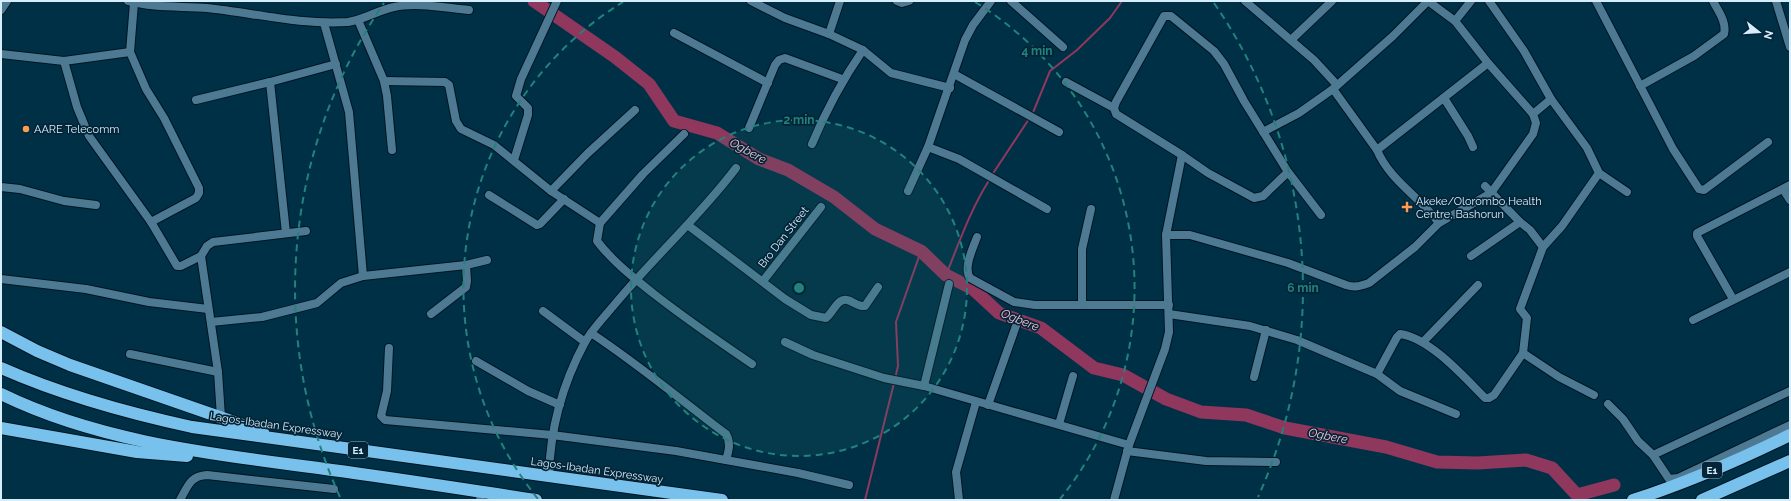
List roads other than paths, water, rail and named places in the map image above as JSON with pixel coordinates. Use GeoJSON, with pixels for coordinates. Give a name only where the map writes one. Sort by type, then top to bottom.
{"type":"FeatureCollection","features":[{"type":"Feature","properties":{"kind":"highway"},"geometry":{"type":"LineString","coordinates":[[1,332],[37,351],[70,365],[258,429],[275,438]]}},
{"type":"Feature","properties":{"kind":"highway","name":"Lagos-Ibadan Expressway"},"geometry":{"type":"LineString","coordinates":[[1,368],[70,395],[136,414],[192,427],[722,500]]}},
{"type":"Feature","properties":{"kind":"highway","name":"E1"},"geometry":{"type":"LineString","coordinates":[[1,394],[37,410],[131,439],[481,496],[536,500]]}},
{"type":"Feature","properties":{"kind":"highway"},"geometry":{"type":"LineString","coordinates":[[1,428],[137,452],[264,461]]}},
{"type":"Feature","properties":{"kind":"highway","name":"E1"},"geometry":{"type":"LineString","coordinates":[[1632,500],[1683,482],[1758,451],[1790,435]]}},
{"type":"Feature","properties":{"kind":"highway","name":"E1"},"geometry":{"type":"LineString","coordinates":[[1702,500],[1790,461]]}},
{"type":"Feature","properties":{"kind":"street"},"geometry":{"type":"LineString","coordinates":[[1,10],[7,1]]}},
{"type":"Feature","properties":{"kind":"street"},"geometry":{"type":"LineString","coordinates":[[751,1],[785,18],[829,34],[863,50],[890,73],[950,88]]}},
{"type":"Feature","properties":{"kind":"street"},"geometry":{"type":"LineString","coordinates":[[829,34],[840,1]]}},
{"type":"Feature","properties":{"kind":"street"},"geometry":{"type":"LineString","coordinates":[[897,1],[902,4],[909,1]]}},
{"type":"Feature","properties":{"kind":"street"},"geometry":{"type":"LineString","coordinates":[[908,191],[928,147],[970,30],[991,1]]}},
{"type":"Feature","properties":{"kind":"street"},"geometry":{"type":"LineString","coordinates":[[1011,1],[1063,48]]}},
{"type":"Feature","properties":{"kind":"street"},"geometry":{"type":"LineString","coordinates":[[1245,1],[1314,60],[1335,87],[1394,177],[1430,210],[1439,223]]}},
{"type":"Feature","properties":{"kind":"street"},"geometry":{"type":"LineString","coordinates":[[1291,40],[1332,1]]}},
{"type":"Feature","properties":{"kind":"street"},"geometry":{"type":"LineString","coordinates":[[1166,235],[1190,235],[1288,263],[1354,287],[1369,283],[1415,247],[1439,223],[1491,194],[1533,134],[1536,123],[1533,114],[1488,63],[1455,21],[1428,1],[1393,36],[1335,87],[1299,113],[1263,132]]}},
{"type":"Feature","properties":{"kind":"street"},"geometry":{"type":"LineString","coordinates":[[1455,21],[1471,1]]}},
{"type":"Feature","properties":{"kind":"street"},"geometry":{"type":"LineString","coordinates":[[1489,1],[1524,52],[1551,99],[1587,148],[1598,173],[1627,192]]}},
{"type":"Feature","properties":{"kind":"street"},"geometry":{"type":"LineString","coordinates":[[1596,1],[1673,149],[1701,190],[1704,190],[1719,180],[1768,142]]}},
{"type":"Feature","properties":{"kind":"street"},"geometry":{"type":"LineString","coordinates":[[1640,86],[1694,56],[1724,34],[1724,22],[1713,1]]}},
{"type":"Feature","properties":{"kind":"street"},"geometry":{"type":"LineString","coordinates":[[1776,1],[1790,47]]}},
{"type":"Feature","properties":{"kind":"street"},"geometry":{"type":"LineString","coordinates":[[151,222],[196,198],[199,193],[199,188],[164,118],[146,89],[130,52],[131,2],[206,4],[301,21],[324,23],[358,20],[380,10],[395,6],[409,5],[469,10]]}},
{"type":"Feature","properties":{"kind":"street"},"geometry":{"type":"LineString","coordinates":[[514,160],[528,115],[528,108],[516,96],[522,79],[557,2]]}},
{"type":"Feature","properties":{"kind":"street"},"geometry":{"type":"LineString","coordinates":[[1114,108],[1164,16],[1169,15],[1214,52],[1219,58],[1288,172],[1321,215]]}},
{"type":"Feature","properties":{"kind":"street"},"geometry":{"type":"LineString","coordinates":[[358,20],[384,82],[387,96],[392,150]]}},
{"type":"Feature","properties":{"kind":"street"},"geometry":{"type":"LineString","coordinates":[[324,23],[349,112],[363,276]]}},
{"type":"Feature","properties":{"kind":"street"},"geometry":{"type":"LineString","coordinates":[[674,33],[768,83]]}},
{"type":"Feature","properties":{"kind":"street"},"geometry":{"type":"LineString","coordinates":[[812,144],[842,79],[863,50]]}},
{"type":"Feature","properties":{"kind":"street"},"geometry":{"type":"LineString","coordinates":[[1,54],[64,62],[130,52]]}},
{"type":"Feature","properties":{"kind":"street"},"geometry":{"type":"LineString","coordinates":[[749,128],[775,65],[779,60],[785,58],[842,79]]}},
{"type":"Feature","properties":{"kind":"street"},"geometry":{"type":"LineString","coordinates":[[64,62],[77,107],[89,136],[151,222],[177,266],[181,266],[201,256],[207,246],[213,242],[306,231]]}},
{"type":"Feature","properties":{"kind":"street"},"geometry":{"type":"LineString","coordinates":[[1377,150],[1488,63]]}},
{"type":"Feature","properties":{"kind":"street"},"geometry":{"type":"LineString","coordinates":[[196,100],[336,64]]}},
{"type":"Feature","properties":{"kind":"street"},"geometry":{"type":"LineString","coordinates":[[954,74],[1059,132]]}},
{"type":"Feature","properties":{"kind":"street"},"geometry":{"type":"LineString","coordinates":[[270,82],[286,233]]}},
{"type":"Feature","properties":{"kind":"street"},"geometry":{"type":"LineString","coordinates":[[384,82],[445,82],[449,85],[458,126],[461,129],[494,145],[564,199],[600,223]]}},
{"type":"Feature","properties":{"kind":"street"},"geometry":{"type":"LineString","coordinates":[[1066,82],[1114,108],[1116,114],[1208,173],[1254,198],[1264,196],[1288,172]]}},
{"type":"Feature","properties":{"kind":"street"},"geometry":{"type":"LineString","coordinates":[[1444,98],[1468,136],[1473,147]]}},
{"type":"Feature","properties":{"kind":"street"},"geometry":{"type":"LineString","coordinates":[[1533,114],[1551,99]]}},
{"type":"Feature","properties":{"kind":"street"},"geometry":{"type":"LineString","coordinates":[[552,190],[588,153],[634,110]]}},
{"type":"Feature","properties":{"kind":"street"},"geometry":{"type":"LineString","coordinates":[[684,134],[643,174],[600,223],[597,241],[605,252],[636,280],[687,320],[752,364]]}},
{"type":"Feature","properties":{"kind":"street"},"geometry":{"type":"LineString","coordinates":[[928,147],[959,159],[1047,209]]}},
{"type":"Feature","properties":{"kind":"street"},"geometry":{"type":"LineString","coordinates":[[1114,500],[1128,448],[1165,349],[1169,332],[1166,235],[1182,155]]}},
{"type":"Feature","properties":{"kind":"street"},"geometry":{"type":"LineString","coordinates":[[549,476],[552,435],[560,405],[571,373],[585,342],[636,280],[689,226],[736,168]]}},
{"type":"Feature","properties":{"kind":"street"},"geometry":{"type":"LineString","coordinates":[[1377,374],[1397,337],[1400,334],[1407,335],[1423,342],[1462,374],[1485,398],[1489,398],[1494,395],[1523,353],[1527,318],[1520,309],[1543,247],[1562,226],[1598,173]]}},
{"type":"Feature","properties":{"kind":"street"},"geometry":{"type":"LineString","coordinates":[[1485,186],[1491,194],[1530,230],[1543,247]]}},
{"type":"Feature","properties":{"kind":"street"},"geometry":{"type":"LineString","coordinates":[[1,187],[20,189],[64,201],[96,205]]}},
{"type":"Feature","properties":{"kind":"street"},"geometry":{"type":"LineString","coordinates":[[1733,299],[1697,236],[1697,233],[1786,187],[1790,200]]}},
{"type":"Feature","properties":{"kind":"street"},"geometry":{"type":"LineString","coordinates":[[490,195],[537,225],[540,224],[564,199]]}},
{"type":"Feature","properties":{"kind":"street","name":"Bro Dan Street"},"geometry":{"type":"LineString","coordinates":[[763,281],[821,207]]}},
{"type":"Feature","properties":{"kind":"street"},"geometry":{"type":"LineString","coordinates":[[1082,305],[1082,249],[1090,209]]}},
{"type":"Feature","properties":{"kind":"street"},"geometry":{"type":"LineString","coordinates":[[1471,256],[1520,222]]}},
{"type":"Feature","properties":{"kind":"street"},"geometry":{"type":"LineString","coordinates":[[689,226],[785,299],[811,315],[820,318],[829,316],[840,301],[844,299],[861,306],[865,306],[878,287]]}},
{"type":"Feature","properties":{"kind":"street"},"geometry":{"type":"LineString","coordinates":[[977,237],[967,268],[967,274],[970,278],[1014,302],[1023,304],[1169,305]]}},
{"type":"Feature","properties":{"kind":"street"},"geometry":{"type":"LineString","coordinates":[[201,256],[218,372],[221,417]]}},
{"type":"Feature","properties":{"kind":"street"},"geometry":{"type":"LineString","coordinates":[[211,322],[262,317],[317,303],[341,283],[363,276],[466,265],[487,260]]}},
{"type":"Feature","properties":{"kind":"street"},"geometry":{"type":"LineString","coordinates":[[431,314],[466,287],[468,281],[466,265]]}},
{"type":"Feature","properties":{"kind":"street"},"geometry":{"type":"LineString","coordinates":[[1693,320],[1790,272]]}},
{"type":"Feature","properties":{"kind":"street"},"geometry":{"type":"LineString","coordinates":[[1,279],[86,289],[149,302],[208,310]]}},
{"type":"Feature","properties":{"kind":"street"},"geometry":{"type":"LineString","coordinates":[[924,386],[949,284]]}},
{"type":"Feature","properties":{"kind":"street"},"geometry":{"type":"LineString","coordinates":[[1423,342],[1478,285]]}},
{"type":"Feature","properties":{"kind":"street"},"geometry":{"type":"LineString","coordinates":[[543,311],[585,342]]}},
{"type":"Feature","properties":{"kind":"street"},"geometry":{"type":"LineString","coordinates":[[1169,314],[1202,318],[1266,330],[1297,340],[1377,374],[1400,391],[1456,414]]}},
{"type":"Feature","properties":{"kind":"street"},"geometry":{"type":"LineString","coordinates":[[988,405],[1016,323]]}},
{"type":"Feature","properties":{"kind":"street"},"geometry":{"type":"LineString","coordinates":[[1254,377],[1266,330]]}},
{"type":"Feature","properties":{"kind":"street"},"geometry":{"type":"LineString","coordinates":[[591,333],[643,369],[668,391],[726,434],[729,439],[729,448],[726,460]]}},
{"type":"Feature","properties":{"kind":"street"},"geometry":{"type":"LineString","coordinates":[[785,342],[813,355],[884,378],[924,386],[976,402],[1059,424],[1128,448],[1206,461],[1276,462]]}},
{"type":"Feature","properties":{"kind":"street"},"geometry":{"type":"LineString","coordinates":[[389,348],[387,391],[382,416],[385,420],[552,435],[676,451],[849,485]]}},
{"type":"Feature","properties":{"kind":"street"},"geometry":{"type":"LineString","coordinates":[[1523,353],[1559,377],[1594,395]]}},
{"type":"Feature","properties":{"kind":"street"},"geometry":{"type":"LineString","coordinates":[[130,354],[218,372]]}},
{"type":"Feature","properties":{"kind":"street"},"geometry":{"type":"LineString","coordinates":[[476,361],[528,391],[560,405]]}},
{"type":"Feature","properties":{"kind":"street"},"geometry":{"type":"LineString","coordinates":[[1059,424],[1073,376]]}},
{"type":"Feature","properties":{"kind":"street"},"geometry":{"type":"LineString","coordinates":[[1653,455],[1790,391]]}},
{"type":"Feature","properties":{"kind":"street"},"geometry":{"type":"LineString","coordinates":[[959,500],[956,472],[976,402]]}},
{"type":"Feature","properties":{"kind":"street"},"geometry":{"type":"LineString","coordinates":[[1608,404],[1623,419],[1638,440],[1653,455],[1669,479],[1678,478],[1790,425]]}},
{"type":"Feature","properties":{"kind":"street"},"geometry":{"type":"LineString","coordinates":[[180,500],[191,482],[198,475],[334,489]]}},
{"type":"Feature","properties":{"kind":"waterway","name":"Ogbere"},"geometry":{"type":"LineString","coordinates":[[534,1],[615,57],[649,84],[674,121],[717,133],[759,159],[788,170],[834,197],[875,229],[921,251],[946,275],[973,289],[999,313],[1041,328],[1094,368],[1123,375],[1166,399],[1201,412],[1246,415],[1285,428],[1386,447],[1437,462],[1478,463],[1526,460],[1552,468],[1577,495],[1614,485]]}},
{"type":"Feature","properties":{"kind":"waterway"},"geometry":{"type":"LineString","coordinates":[[1032,115],[1050,71],[1077,50],[1110,18],[1122,1]]}},
{"type":"Feature","properties":{"kind":"waterway"},"geometry":{"type":"LineString","coordinates":[[992,175],[1029,119]]}},
{"type":"Feature","properties":{"kind":"waterway"},"geometry":{"type":"LineString","coordinates":[[946,275],[971,214],[990,179]]}},
{"type":"Feature","properties":{"kind":"waterway"},"geometry":{"type":"LineString","coordinates":[[895,379],[898,366],[896,322],[921,251]]}},
{"type":"Feature","properties":{"kind":"waterway"},"geometry":{"type":"LineString","coordinates":[[865,500],[894,383]]}},
{"type":"Feature","properties":{"kind":"place","name":"AARE Telecomm"},"geometry":{"type":"Point","coordinates":[26,129]}},
{"type":"Feature","properties":{"kind":"place","name":"Akeke/Olorombo Health Centre, Bashorun"},"geometry":{"type":"Point","coordinates":[1407,207]}}]}
